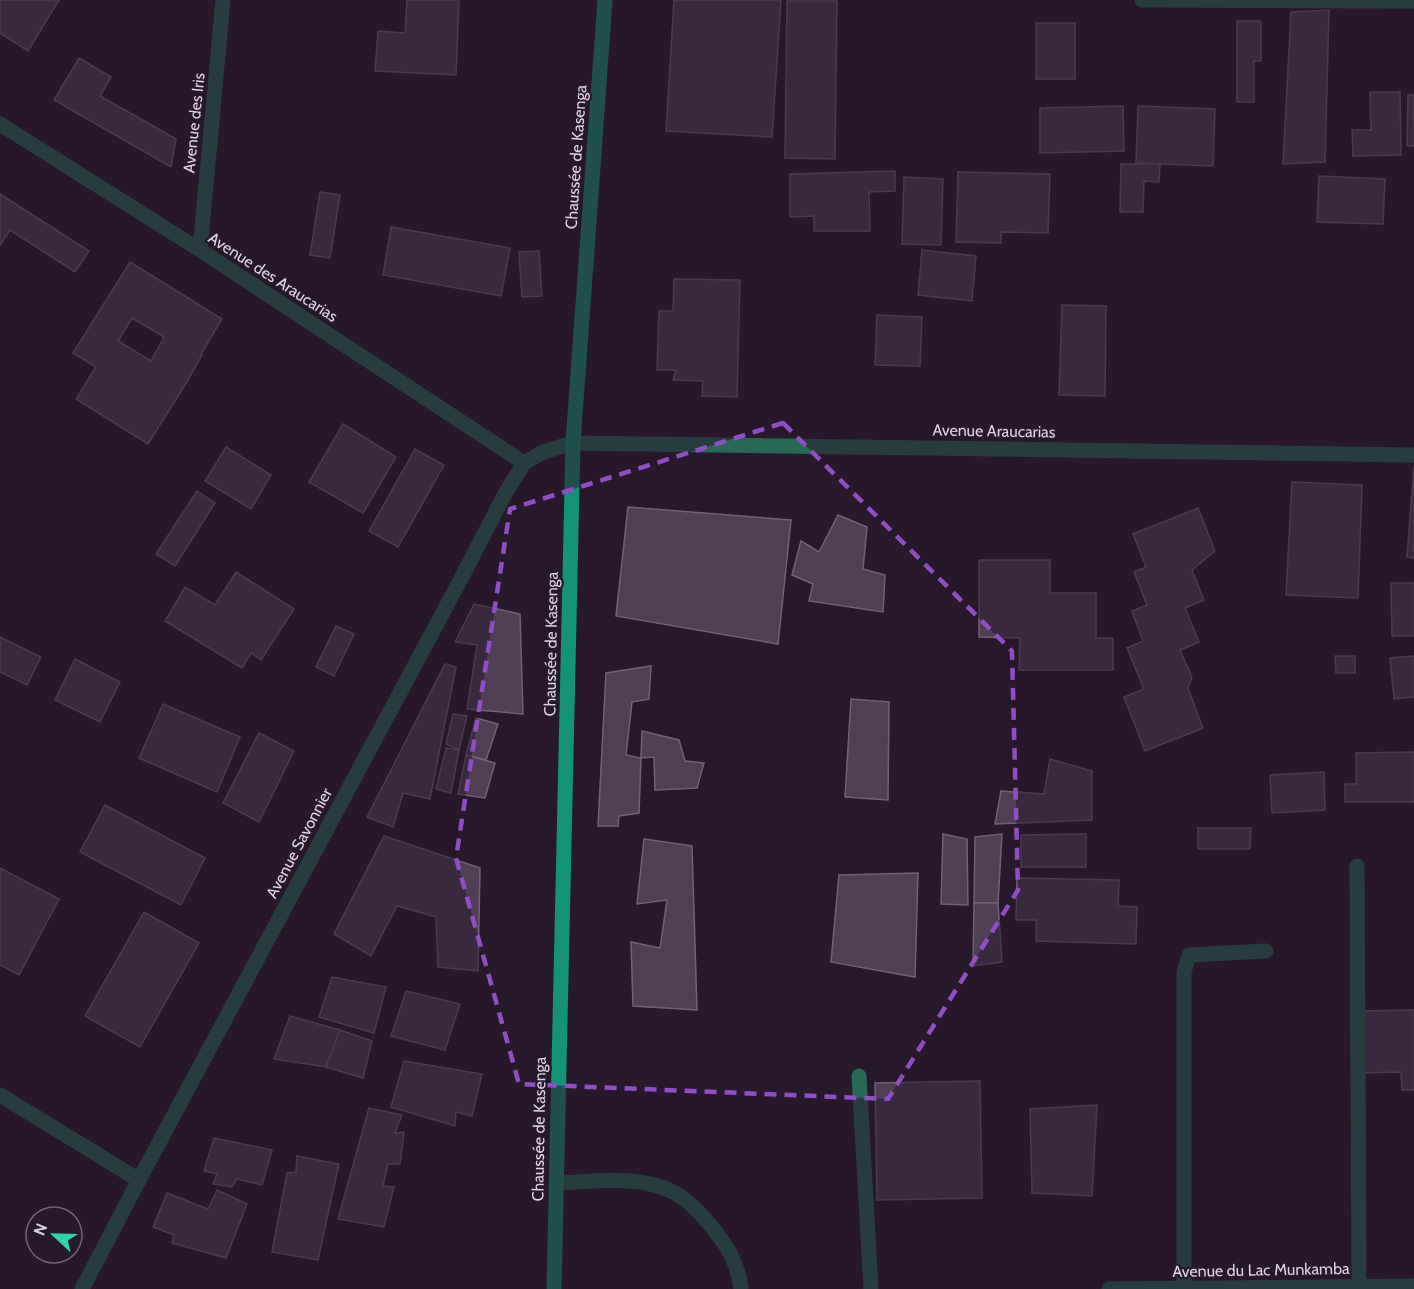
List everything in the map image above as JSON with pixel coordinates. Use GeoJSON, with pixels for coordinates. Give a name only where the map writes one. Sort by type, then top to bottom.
{"type":"FeatureCollection","features":[{"type":"Feature","properties":{"kind":"main road","name":"Chaussée de Kasenga"},"geometry":{"type":"LineString","coordinates":[[554,1289],[573,443],[605,0]]}},
{"type":"Feature","properties":{"kind":"street","name":"Avenue des Iris"},"geometry":{"type":"LineString","coordinates":[[200,250],[223,0]]}},
{"type":"Feature","properties":{"kind":"street"},"geometry":{"type":"LineString","coordinates":[[1142,0],[1414,1]]}},
{"type":"Feature","properties":{"kind":"street","name":"Avenue des Araucarias"},"geometry":{"type":"LineString","coordinates":[[0,124],[200,250],[524,464]]}},
{"type":"Feature","properties":{"kind":"street","name":"Avenue Araucarias"},"geometry":{"type":"LineString","coordinates":[[573,443],[1414,455]]}},
{"type":"Feature","properties":{"kind":"street"},"geometry":{"type":"LineString","coordinates":[[524,464],[543,453],[573,443]]}},
{"type":"Feature","properties":{"kind":"street","name":"Avenue Savonnier"},"geometry":{"type":"LineString","coordinates":[[82,1289],[505,494],[524,464]]}},
{"type":"Feature","properties":{"kind":"street"},"geometry":{"type":"LineString","coordinates":[[1356,866],[1359,1287]]}},
{"type":"Feature","properties":{"kind":"street"},"geometry":{"type":"LineString","coordinates":[[1185,1288],[1184,972],[1189,955],[1266,951]]}},
{"type":"Feature","properties":{"kind":"street"},"geometry":{"type":"LineString","coordinates":[[860,1076],[871,1289]]}},
{"type":"Feature","properties":{"kind":"street"},"geometry":{"type":"LineString","coordinates":[[0,1095],[139,1180]]}},
{"type":"Feature","properties":{"kind":"street"},"geometry":{"type":"LineString","coordinates":[[556,1183],[630,1181],[660,1186],[675,1193],[691,1205],[723,1240],[737,1266],[741,1289]]}},
{"type":"Feature","properties":{"kind":"street","name":"Avenue du Lac Munkamba"},"geometry":{"type":"LineString","coordinates":[[1109,1289],[1414,1286]]}},
{"type":"Feature","properties":{"kind":"highlighted area"},"geometry":{"type":"Polygon","coordinates":[[[783,423],[1012,651],[1018,890],[888,1099],[519,1084],[456,858],[510,509],[783,423]]]}},
{"type":"Feature","properties":{"kind":"building"},"geometry":{"type":"Polygon","coordinates":[[[0,0],[59,0],[28,51],[0,33],[0,0]]]}},
{"type":"Feature","properties":{"kind":"building"},"geometry":{"type":"Polygon","coordinates":[[[407,0],[459,0],[456,75],[375,71],[378,31],[405,33],[407,0]]]}},
{"type":"Feature","properties":{"kind":"building"},"geometry":{"type":"Polygon","coordinates":[[[674,0],[781,0],[772,137],[666,131],[674,0]]]}},
{"type":"Feature","properties":{"kind":"building"},"geometry":{"type":"Polygon","coordinates":[[[787,1],[837,1],[835,159],[785,158],[787,1]]]}},
{"type":"Feature","properties":{"kind":"building"},"geometry":{"type":"Polygon","coordinates":[[[1329,10],[1325,162],[1283,164],[1291,12],[1329,10]]]}},
{"type":"Feature","properties":{"kind":"building"},"geometry":{"type":"Polygon","coordinates":[[[1237,21],[1260,21],[1261,23],[1261,61],[1254,61],[1254,102],[1237,102],[1237,21]]]}},
{"type":"Feature","properties":{"kind":"building"},"geometry":{"type":"Polygon","coordinates":[[[1036,23],[1075,23],[1075,79],[1036,79],[1036,23]]]}},
{"type":"Feature","properties":{"kind":"building"},"geometry":{"type":"Polygon","coordinates":[[[79,58],[111,77],[100,96],[176,139],[171,167],[54,100],[79,58]]]}},
{"type":"Feature","properties":{"kind":"building"},"geometry":{"type":"Polygon","coordinates":[[[1370,92],[1400,92],[1401,155],[1353,156],[1352,130],[1371,130],[1370,92]]]}},
{"type":"Feature","properties":{"kind":"building"},"geometry":{"type":"Polygon","coordinates":[[[1408,95],[1414,95],[1414,146],[1407,146],[1408,95]]]}},
{"type":"Feature","properties":{"kind":"building"},"geometry":{"type":"Polygon","coordinates":[[[1123,106],[1124,151],[1040,153],[1040,108],[1123,106]]]}},
{"type":"Feature","properties":{"kind":"building"},"geometry":{"type":"Polygon","coordinates":[[[1138,106],[1215,109],[1213,166],[1136,163],[1138,106]]]}},
{"type":"Feature","properties":{"kind":"building"},"geometry":{"type":"Polygon","coordinates":[[[1121,164],[1160,164],[1159,182],[1144,181],[1143,212],[1120,212],[1121,164]]]}},
{"type":"Feature","properties":{"kind":"building"},"geometry":{"type":"Polygon","coordinates":[[[895,171],[895,191],[869,192],[870,231],[814,231],[814,216],[790,217],[790,174],[895,171]]]}},
{"type":"Feature","properties":{"kind":"building"},"geometry":{"type":"Polygon","coordinates":[[[958,172],[1050,174],[1048,233],[1001,232],[1001,243],[956,242],[958,172]]]}},
{"type":"Feature","properties":{"kind":"building"},"geometry":{"type":"Polygon","coordinates":[[[1319,176],[1385,179],[1383,224],[1317,222],[1319,176]]]}},
{"type":"Feature","properties":{"kind":"building"},"geometry":{"type":"Polygon","coordinates":[[[904,177],[943,179],[941,245],[902,244],[904,177]]]}},
{"type":"Feature","properties":{"kind":"building"},"geometry":{"type":"Polygon","coordinates":[[[320,192],[340,195],[330,258],[310,255],[320,192]]]}},
{"type":"Feature","properties":{"kind":"building"},"geometry":{"type":"Polygon","coordinates":[[[0,194],[89,251],[75,272],[10,230],[0,245],[0,194]]]}},
{"type":"Feature","properties":{"kind":"building"},"geometry":{"type":"Polygon","coordinates":[[[391,227],[510,248],[501,296],[383,275],[391,227]]]}},
{"type":"Feature","properties":{"kind":"building"},"geometry":{"type":"Polygon","coordinates":[[[922,250],[976,256],[972,301],[918,295],[922,250]]]}},
{"type":"Feature","properties":{"kind":"building"},"geometry":{"type":"Polygon","coordinates":[[[539,251],[542,296],[522,297],[519,252],[539,251]]]}},
{"type":"Feature","properties":{"kind":"building"},"geometry":{"type":"Polygon","coordinates":[[[130,262],[222,319],[148,444],[76,399],[96,367],[73,353],[130,262]],[[132,318],[118,341],[151,361],[164,337],[132,318]]]}},
{"type":"Feature","properties":{"kind":"building"},"geometry":{"type":"Polygon","coordinates":[[[674,279],[740,280],[737,397],[702,396],[703,381],[673,380],[676,370],[657,370],[659,311],[673,311],[674,279]]]}},
{"type":"Feature","properties":{"kind":"building"},"geometry":{"type":"Polygon","coordinates":[[[1062,305],[1106,306],[1105,396],[1059,395],[1062,305]]]}},
{"type":"Feature","properties":{"kind":"building"},"geometry":{"type":"Polygon","coordinates":[[[877,315],[922,317],[920,366],[875,365],[877,315]]]}},
{"type":"Feature","properties":{"kind":"building"},"geometry":{"type":"Polygon","coordinates":[[[343,424],[396,457],[363,513],[309,482],[343,424]]]}},
{"type":"Feature","properties":{"kind":"building"},"geometry":{"type":"Polygon","coordinates":[[[226,447],[271,475],[251,509],[205,481],[226,447]]]}},
{"type":"Feature","properties":{"kind":"building"},"geometry":{"type":"Polygon","coordinates":[[[415,449],[444,465],[398,547],[369,531],[415,449]]]}},
{"type":"Feature","properties":{"kind":"building"},"geometry":{"type":"Polygon","coordinates":[[[1414,467],[1414,558],[1407,557],[1414,467]]]}},
{"type":"Feature","properties":{"kind":"building"},"geometry":{"type":"Polygon","coordinates":[[[1292,482],[1362,485],[1358,598],[1286,595],[1292,482]]]}},
{"type":"Feature","properties":{"kind":"building"},"geometry":{"type":"Polygon","coordinates":[[[197,491],[215,503],[175,566],[156,554],[197,491]]]}},
{"type":"Feature","properties":{"kind":"building"},"geometry":{"type":"Polygon","coordinates":[[[628,507],[791,520],[778,644],[616,616],[628,507]]]}},
{"type":"Feature","properties":{"kind":"building"},"geometry":{"type":"Polygon","coordinates":[[[1198,508],[1215,551],[1192,570],[1204,600],[1185,608],[1199,642],[1180,650],[1192,677],[1188,688],[1203,728],[1145,751],[1124,697],[1144,689],[1127,648],[1143,641],[1132,611],[1147,605],[1134,572],[1146,567],[1133,534],[1198,508]]]}},
{"type":"Feature","properties":{"kind":"building"},"geometry":{"type":"Polygon","coordinates":[[[838,515],[867,527],[863,569],[885,575],[883,612],[809,601],[813,584],[792,575],[801,541],[819,552],[838,515]]]}},
{"type":"Feature","properties":{"kind":"building"},"geometry":{"type":"Polygon","coordinates":[[[979,560],[1050,560],[1050,593],[1096,593],[1096,638],[1113,638],[1113,670],[1019,670],[1020,638],[979,637],[979,560]]]}},
{"type":"Feature","properties":{"kind":"building"},"geometry":{"type":"Polygon","coordinates":[[[236,572],[294,609],[261,660],[251,653],[242,668],[165,621],[185,587],[215,605],[236,572]]]}},
{"type":"Feature","properties":{"kind":"building"},"geometry":{"type":"Polygon","coordinates":[[[1391,583],[1414,583],[1414,636],[1392,636],[1391,583]]]}},
{"type":"Feature","properties":{"kind":"building"},"geometry":{"type":"Polygon","coordinates":[[[474,604],[520,614],[523,714],[467,709],[477,645],[455,642],[474,604]]]}},
{"type":"Feature","properties":{"kind":"building"},"geometry":{"type":"Polygon","coordinates":[[[336,626],[354,634],[334,676],[316,667],[336,626]]]}},
{"type":"Feature","properties":{"kind":"building"},"geometry":{"type":"Polygon","coordinates":[[[0,637],[41,657],[27,685],[0,672],[0,637]]]}},
{"type":"Feature","properties":{"kind":"building"},"geometry":{"type":"Polygon","coordinates":[[[1335,656],[1355,656],[1355,673],[1336,673],[1335,656]]]}},
{"type":"Feature","properties":{"kind":"building"},"geometry":{"type":"Polygon","coordinates":[[[1414,656],[1414,697],[1394,699],[1390,658],[1414,656]]]}},
{"type":"Feature","properties":{"kind":"building"},"geometry":{"type":"Polygon","coordinates":[[[75,659],[120,682],[100,722],[55,700],[75,659]]]}},
{"type":"Feature","properties":{"kind":"building"},"geometry":{"type":"Polygon","coordinates":[[[445,664],[456,667],[430,799],[403,793],[393,827],[367,817],[445,664]]]}},
{"type":"Feature","properties":{"kind":"building"},"geometry":{"type":"Polygon","coordinates":[[[651,666],[649,699],[632,702],[626,755],[641,758],[639,813],[619,816],[618,826],[598,826],[606,673],[651,666]]]}},
{"type":"Feature","properties":{"kind":"building"},"geometry":{"type":"Polygon","coordinates":[[[851,699],[889,702],[888,800],[845,797],[851,699]]]}},
{"type":"Feature","properties":{"kind":"building"},"geometry":{"type":"Polygon","coordinates":[[[163,704],[240,737],[217,792],[139,758],[163,704]]]}},
{"type":"Feature","properties":{"kind":"building"},"geometry":{"type":"Polygon","coordinates":[[[453,714],[467,716],[459,750],[446,744],[453,714]]]}},
{"type":"Feature","properties":{"kind":"building"},"geometry":{"type":"Polygon","coordinates":[[[476,718],[498,724],[486,760],[466,755],[476,718]]]}},
{"type":"Feature","properties":{"kind":"building"},"geometry":{"type":"Polygon","coordinates":[[[642,731],[679,740],[685,761],[704,763],[697,788],[655,790],[654,757],[641,758],[642,731]]]}},
{"type":"Feature","properties":{"kind":"building"},"geometry":{"type":"Polygon","coordinates":[[[259,733],[294,751],[259,822],[223,803],[259,733]]]}},
{"type":"Feature","properties":{"kind":"building"},"geometry":{"type":"Polygon","coordinates":[[[446,748],[459,750],[451,793],[436,789],[446,748]]]}},
{"type":"Feature","properties":{"kind":"building"},"geometry":{"type":"Polygon","coordinates":[[[1414,752],[1414,802],[1345,802],[1345,784],[1356,784],[1356,753],[1414,752]]]}},
{"type":"Feature","properties":{"kind":"building"},"geometry":{"type":"Polygon","coordinates":[[[466,755],[495,763],[485,798],[458,794],[466,755]]]}},
{"type":"Feature","properties":{"kind":"building"},"geometry":{"type":"Polygon","coordinates":[[[1050,759],[1092,771],[1092,820],[995,824],[1001,791],[1044,794],[1050,759]]]}},
{"type":"Feature","properties":{"kind":"building"},"geometry":{"type":"Polygon","coordinates":[[[1324,772],[1325,810],[1272,813],[1270,775],[1324,772]]]}},
{"type":"Feature","properties":{"kind":"building"},"geometry":{"type":"Polygon","coordinates":[[[105,805],[205,858],[181,905],[80,852],[105,805]]]}},
{"type":"Feature","properties":{"kind":"building"},"geometry":{"type":"Polygon","coordinates":[[[1198,828],[1251,828],[1250,849],[1198,849],[1198,828]]]}},
{"type":"Feature","properties":{"kind":"building"},"geometry":{"type":"Polygon","coordinates":[[[943,834],[967,839],[968,905],[941,904],[943,834]]]}},
{"type":"Feature","properties":{"kind":"building"},"geometry":{"type":"Polygon","coordinates":[[[1002,834],[998,903],[974,903],[975,837],[1002,834]]]}},
{"type":"Feature","properties":{"kind":"building"},"geometry":{"type":"Polygon","coordinates":[[[1086,834],[1086,867],[1021,867],[1021,835],[1086,834]]]}},
{"type":"Feature","properties":{"kind":"building"},"geometry":{"type":"Polygon","coordinates":[[[384,836],[480,868],[478,971],[438,967],[436,917],[397,906],[371,956],[334,934],[384,836]]]}},
{"type":"Feature","properties":{"kind":"building"},"geometry":{"type":"Polygon","coordinates":[[[644,839],[692,846],[697,1010],[633,1006],[631,942],[660,948],[667,900],[637,904],[644,839]]]}},
{"type":"Feature","properties":{"kind":"building"},"geometry":{"type":"Polygon","coordinates":[[[0,868],[59,899],[19,975],[0,965],[0,868]]]}},
{"type":"Feature","properties":{"kind":"building"},"geometry":{"type":"Polygon","coordinates":[[[918,873],[915,977],[831,962],[839,875],[918,873]]]}},
{"type":"Feature","properties":{"kind":"building"},"geometry":{"type":"Polygon","coordinates":[[[1017,878],[1119,880],[1118,906],[1137,907],[1136,944],[1036,941],[1036,920],[1016,920],[1017,878]]]}},
{"type":"Feature","properties":{"kind":"building"},"geometry":{"type":"Polygon","coordinates":[[[974,903],[998,903],[1002,962],[973,966],[974,903]]]}},
{"type":"Feature","properties":{"kind":"building"},"geometry":{"type":"Polygon","coordinates":[[[144,912],[199,943],[140,1047],[85,1016],[144,912]]]}},
{"type":"Feature","properties":{"kind":"building"},"geometry":{"type":"Polygon","coordinates":[[[332,977],[386,987],[374,1033],[319,1017],[332,977]]]}},
{"type":"Feature","properties":{"kind":"building"},"geometry":{"type":"Polygon","coordinates":[[[406,991],[460,1004],[445,1050],[391,1036],[406,991]]]}},
{"type":"Feature","properties":{"kind":"building"},"geometry":{"type":"Polygon","coordinates":[[[1414,1010],[1414,1090],[1402,1090],[1401,1072],[1359,1073],[1359,1011],[1414,1010]]]}},
{"type":"Feature","properties":{"kind":"building"},"geometry":{"type":"Polygon","coordinates":[[[290,1016],[340,1030],[326,1067],[274,1059],[290,1016]]]}},
{"type":"Feature","properties":{"kind":"building"},"geometry":{"type":"Polygon","coordinates":[[[340,1030],[372,1041],[363,1078],[326,1067],[340,1030]]]}},
{"type":"Feature","properties":{"kind":"building"},"geometry":{"type":"Polygon","coordinates":[[[404,1061],[482,1074],[472,1116],[456,1112],[455,1126],[391,1107],[404,1061]]]}},
{"type":"Feature","properties":{"kind":"building"},"geometry":{"type":"Polygon","coordinates":[[[980,1081],[982,1198],[877,1200],[875,1083],[980,1081]]]}},
{"type":"Feature","properties":{"kind":"building"},"geometry":{"type":"Polygon","coordinates":[[[1097,1105],[1092,1196],[1032,1193],[1030,1109],[1097,1105]]]}},
{"type":"Feature","properties":{"kind":"building"},"geometry":{"type":"Polygon","coordinates":[[[369,1108],[402,1115],[395,1133],[404,1132],[400,1164],[388,1164],[383,1186],[394,1187],[384,1227],[338,1219],[369,1108]]]}},
{"type":"Feature","properties":{"kind":"building"},"geometry":{"type":"Polygon","coordinates":[[[214,1138],[272,1150],[262,1185],[237,1179],[232,1187],[213,1184],[217,1174],[204,1171],[214,1138]]]}},
{"type":"Feature","properties":{"kind":"building"},"geometry":{"type":"Polygon","coordinates":[[[297,1156],[339,1164],[318,1260],[272,1252],[287,1173],[296,1172],[297,1156]]]}},
{"type":"Feature","properties":{"kind":"building"},"geometry":{"type":"Polygon","coordinates":[[[217,1190],[247,1204],[226,1258],[172,1243],[174,1235],[153,1227],[167,1193],[208,1209],[217,1190]]]}}]}
